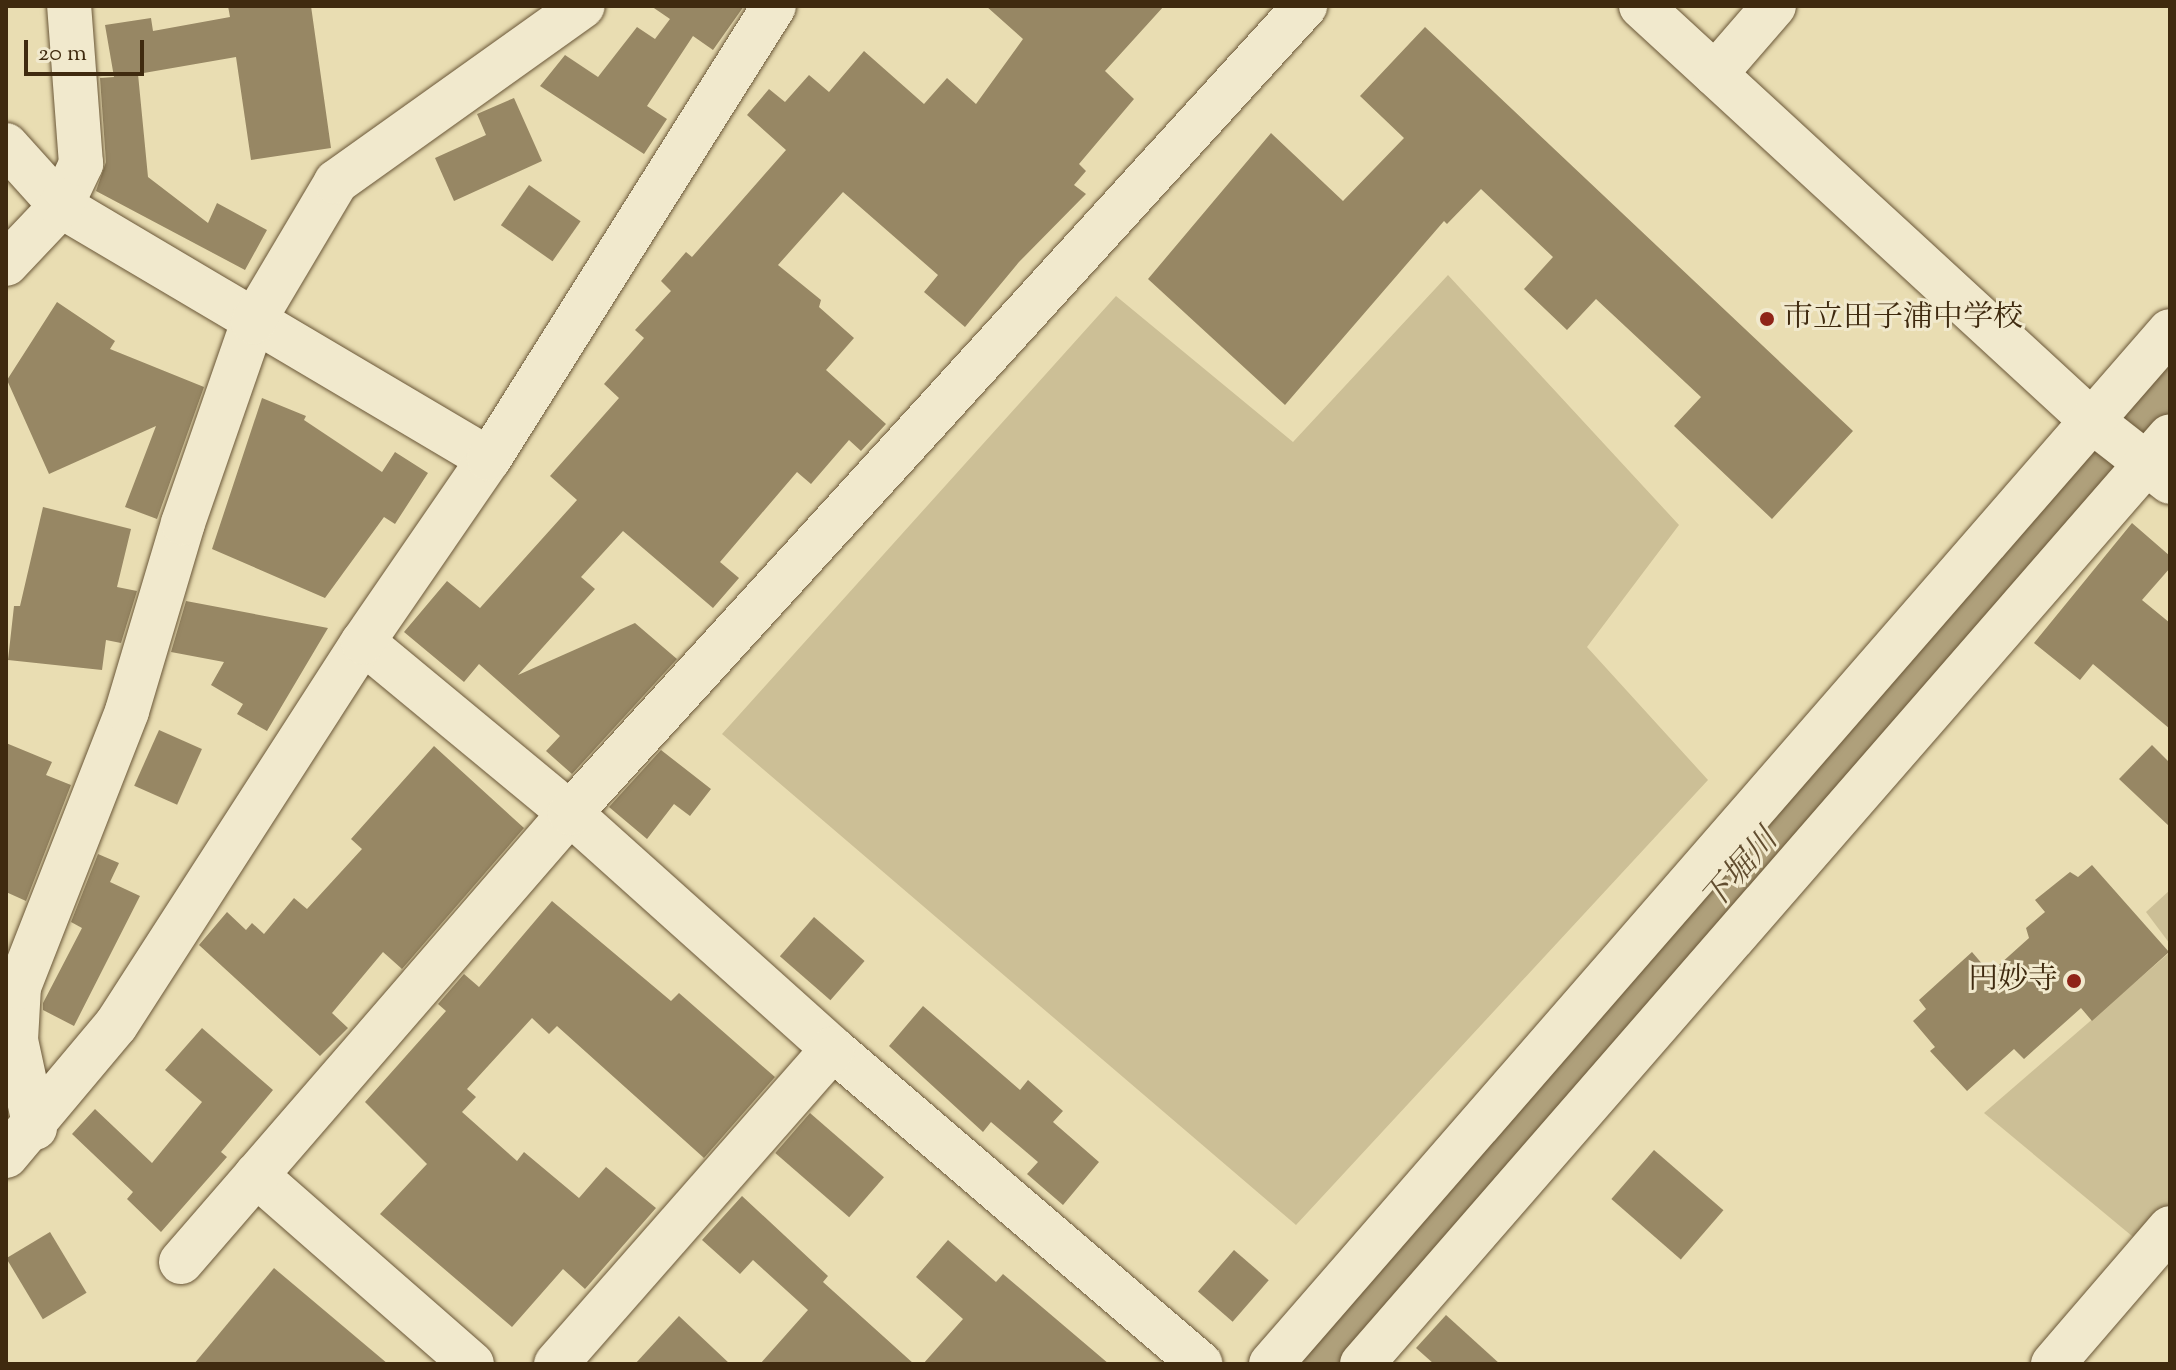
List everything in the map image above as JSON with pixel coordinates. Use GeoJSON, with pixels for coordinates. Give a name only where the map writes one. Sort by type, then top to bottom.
{"type":"FeatureCollection","features":[{"type":"Feature","properties":{"kind":"street"},"geometry":{"type":"LineString","coordinates":[[6,264],[61,206],[81,164],[69,6]]}},
{"type":"Feature","properties":{"kind":"street"},"geometry":{"type":"LineString","coordinates":[[20,1142],[12,984],[127,711],[183,523],[253,322],[336,182],[583,6]]}},
{"type":"Feature","properties":{"kind":"street"},"geometry":{"type":"LineString","coordinates":[[20,1142],[116,1025],[363,642],[489,459],[774,6]]}},
{"type":"Feature","properties":{"kind":"street"},"geometry":{"type":"LineString","coordinates":[[181,1262],[570,813],[1305,6]]}},
{"type":"Feature","properties":{"kind":"street"},"geometry":{"type":"LineString","coordinates":[[1362,1364],[2158,460],[2093,422],[1641,6]]}},
{"type":"Feature","properties":{"kind":"street"},"geometry":{"type":"LineString","coordinates":[[1715,74],[1774,6]]}},
{"type":"Feature","properties":{"kind":"street"},"geometry":{"type":"LineString","coordinates":[[6,145],[61,206],[489,459]]}},
{"type":"Feature","properties":{"kind":"street"},"geometry":{"type":"LineString","coordinates":[[1271,1364],[2170,331]]}},
{"type":"Feature","properties":{"kind":"street"},"geometry":{"type":"LineString","coordinates":[[363,642],[570,813],[833,1049],[1200,1364]]}},
{"type":"Feature","properties":{"kind":"street"},"geometry":{"type":"LineString","coordinates":[[556,1364],[833,1049]]}},
{"type":"Feature","properties":{"kind":"street"},"geometry":{"type":"LineString","coordinates":[[256,1175],[472,1364]]}},
{"type":"Feature","properties":{"kind":"street"},"geometry":{"type":"LineString","coordinates":[[2053,1364],[2170,1228]]}},
{"type":"Feature","properties":{"kind":"shaded area"},"geometry":{"type":"Polygon","coordinates":[[[1448,275],[1679,525],[1587,647],[1708,780],[1296,1225],[722,734],[1116,296],[1293,442],[1448,275]]]}},
{"type":"Feature","properties":{"kind":"shaded area"},"geometry":{"type":"Polygon","coordinates":[[[2170,890],[2170,944],[2146,912],[2170,890]]]}},
{"type":"Feature","properties":{"kind":"shaded area"},"geometry":{"type":"Polygon","coordinates":[[[2170,952],[2170,1206],[2138,1241],[1984,1113],[2170,952]]]}},
{"type":"Feature","properties":{"kind":"building"},"geometry":{"type":"Polygon","coordinates":[[[228,6],[311,6],[331,148],[251,160],[236,57],[138,74],[148,177],[208,223],[217,203],[267,230],[245,270],[96,191],[106,162],[100,78],[114,77],[105,25],[151,18],[153,31],[230,17],[228,6]]]}},
{"type":"Feature","properties":{"kind":"building"},"geometry":{"type":"Polygon","coordinates":[[[651,6],[744,6],[713,50],[693,36],[647,106],[667,119],[644,154],[540,86],[565,55],[598,77],[637,27],[655,39],[670,19],[651,6]]]}},
{"type":"Feature","properties":{"kind":"building"},"geometry":{"type":"Polygon","coordinates":[[[986,6],[1164,6],[1105,71],[1134,99],[1079,164],[1086,171],[1074,185],[1086,194],[1019,262],[965,327],[924,292],[938,275],[843,192],[778,265],[821,300],[819,307],[854,338],[826,370],[886,424],[861,451],[849,440],[811,484],[797,472],[720,562],[739,578],[713,608],[623,531],[581,577],[595,589],[518,675],[635,623],[677,659],[572,774],[546,751],[560,736],[479,664],[464,682],[404,632],[447,581],[480,608],[577,500],[550,476],[619,398],[604,384],[644,338],[635,330],[671,291],[661,281],[686,252],[692,257],[786,150],[747,115],[769,89],[785,102],[809,75],[829,92],[864,51],[924,104],[947,78],[976,104],[1023,39],[986,6]]]}},
{"type":"Feature","properties":{"kind":"building"},"geometry":{"type":"Polygon","coordinates":[[[1425,27],[1853,431],[1772,519],[1674,426],[1701,397],[1596,299],[1567,330],[1524,289],[1553,257],[1481,189],[1447,224],[1444,221],[1285,405],[1148,279],[1271,133],[1343,201],[1404,138],[1360,96],[1425,27]]]}},
{"type":"Feature","properties":{"kind":"building"},"geometry":{"type":"Polygon","coordinates":[[[514,98],[542,161],[454,201],[435,158],[486,135],[477,114],[514,98]]]}},
{"type":"Feature","properties":{"kind":"building"},"geometry":{"type":"Polygon","coordinates":[[[529,185],[581,221],[553,261],[501,225],[529,185]]]}},
{"type":"Feature","properties":{"kind":"building"},"geometry":{"type":"Polygon","coordinates":[[[57,302],[115,341],[110,349],[204,387],[157,519],[125,507],[156,426],[49,474],[7,380],[57,302]]]}},
{"type":"Feature","properties":{"kind":"building"},"geometry":{"type":"Polygon","coordinates":[[[262,398],[306,416],[304,420],[382,472],[395,452],[428,473],[395,524],[384,517],[325,598],[212,549],[262,398]]]}},
{"type":"Feature","properties":{"kind":"building"},"geometry":{"type":"Polygon","coordinates":[[[43,507],[131,529],[117,587],[137,591],[121,643],[106,640],[102,670],[8,660],[14,606],[20,606],[43,507]]]}},
{"type":"Feature","properties":{"kind":"building"},"geometry":{"type":"Polygon","coordinates":[[[2132,523],[2170,556],[2170,568],[2142,600],[2170,623],[2170,729],[2093,664],[2080,680],[2034,643],[2132,523]]]}},
{"type":"Feature","properties":{"kind":"building"},"geometry":{"type":"Polygon","coordinates":[[[186,601],[328,628],[267,731],[237,714],[243,704],[211,685],[224,662],[171,652],[186,601]]]}},
{"type":"Feature","properties":{"kind":"building"},"geometry":{"type":"Polygon","coordinates":[[[159,730],[202,749],[177,805],[134,786],[159,730]]]}},
{"type":"Feature","properties":{"kind":"building"},"geometry":{"type":"Polygon","coordinates":[[[6,743],[52,762],[46,775],[71,785],[26,901],[6,892],[6,743]]]}},
{"type":"Feature","properties":{"kind":"building"},"geometry":{"type":"Polygon","coordinates":[[[2152,745],[2170,763],[2170,827],[2119,779],[2152,745]]]}},
{"type":"Feature","properties":{"kind":"building"},"geometry":{"type":"Polygon","coordinates":[[[434,746],[524,828],[402,969],[383,952],[332,1013],[348,1028],[320,1056],[199,945],[227,912],[246,930],[252,923],[264,934],[294,898],[307,909],[362,849],[351,839],[434,746]]]}},
{"type":"Feature","properties":{"kind":"building"},"geometry":{"type":"Polygon","coordinates":[[[661,750],[711,789],[690,816],[674,804],[647,839],[609,807],[661,750]]]}},
{"type":"Feature","properties":{"kind":"building"},"geometry":{"type":"Polygon","coordinates":[[[98,854],[119,863],[110,882],[140,896],[74,1026],[43,1010],[43,1003],[82,928],[71,922],[98,854]]]}},
{"type":"Feature","properties":{"kind":"building","name":"円妙寺"},"geometry":{"type":"Polygon","coordinates":[[[2092,865],[2169,952],[2092,1021],[2081,1008],[2024,1059],[2014,1049],[1967,1091],[1930,1051],[1935,1047],[1913,1021],[1926,1009],[1919,1000],[1972,952],[1990,973],[2029,938],[2026,928],[2045,912],[2035,900],[2070,872],[2078,877],[2092,865]]]}},
{"type":"Feature","properties":{"kind":"building"},"geometry":{"type":"Polygon","coordinates":[[[552,901],[671,1001],[679,993],[775,1077],[704,1158],[557,1026],[549,1034],[532,1018],[467,1089],[476,1097],[462,1112],[517,1161],[524,1152],[579,1198],[606,1167],[656,1208],[585,1289],[563,1269],[512,1327],[380,1214],[427,1164],[365,1102],[446,1011],[438,1004],[464,974],[479,987],[552,901]]]}},
{"type":"Feature","properties":{"kind":"building"},"geometry":{"type":"Polygon","coordinates":[[[814,917],[865,961],[830,1000],[780,956],[814,917]]]}},
{"type":"Feature","properties":{"kind":"building"},"geometry":{"type":"Polygon","coordinates":[[[923,1006],[1020,1090],[1028,1080],[1063,1111],[1053,1122],[1099,1162],[1063,1205],[1027,1174],[1038,1162],[991,1122],[983,1132],[889,1046],[923,1006]]]}},
{"type":"Feature","properties":{"kind":"building"},"geometry":{"type":"Polygon","coordinates":[[[202,1028],[273,1090],[221,1152],[227,1157],[161,1232],[127,1199],[133,1192],[72,1134],[95,1109],[152,1163],[202,1102],[165,1070],[202,1028]]]}},
{"type":"Feature","properties":{"kind":"building"},"geometry":{"type":"Polygon","coordinates":[[[810,1113],[884,1177],[849,1217],[775,1153],[810,1113]]]}},
{"type":"Feature","properties":{"kind":"building"},"geometry":{"type":"Polygon","coordinates":[[[1654,1150],[1723,1210],[1681,1259],[1611,1199],[1654,1150]]]}},
{"type":"Feature","properties":{"kind":"building"},"geometry":{"type":"Polygon","coordinates":[[[742,1196],[828,1276],[823,1282],[914,1364],[760,1364],[808,1310],[753,1260],[740,1274],[702,1240],[742,1196]]]}},
{"type":"Feature","properties":{"kind":"building"},"geometry":{"type":"Polygon","coordinates":[[[50,1232],[87,1293],[43,1319],[6,1258],[50,1232]]]}},
{"type":"Feature","properties":{"kind":"building"},"geometry":{"type":"Polygon","coordinates":[[[948,1240],[996,1282],[1003,1274],[1109,1364],[923,1364],[963,1319],[916,1277],[948,1240]]]}},
{"type":"Feature","properties":{"kind":"building"},"geometry":{"type":"Polygon","coordinates":[[[1234,1250],[1269,1280],[1233,1322],[1198,1292],[1234,1250]]]}},
{"type":"Feature","properties":{"kind":"building"},"geometry":{"type":"Polygon","coordinates":[[[274,1268],[388,1364],[194,1364],[274,1268]]]}},
{"type":"Feature","properties":{"kind":"building"},"geometry":{"type":"Polygon","coordinates":[[[1446,1315],[1500,1364],[1434,1364],[1416,1348],[1446,1315]]]}},
{"type":"Feature","properties":{"kind":"building"},"geometry":{"type":"Polygon","coordinates":[[[679,1316],[730,1364],[635,1364],[679,1316]]]}},
{"type":"Feature","properties":{"kind":"waterway","name":"下堀川"},"geometry":{"type":"LineString","coordinates":[[1312,1364],[2170,379]]}},
{"type":"Feature","properties":{"kind":"place","name":"市立田子浦中学校"},"geometry":{"type":"Point","coordinates":[1767,319]}},
{"type":"Feature","properties":{"kind":"place","name":"円妙寺"},"geometry":{"type":"Point","coordinates":[2074,981]}}]}
